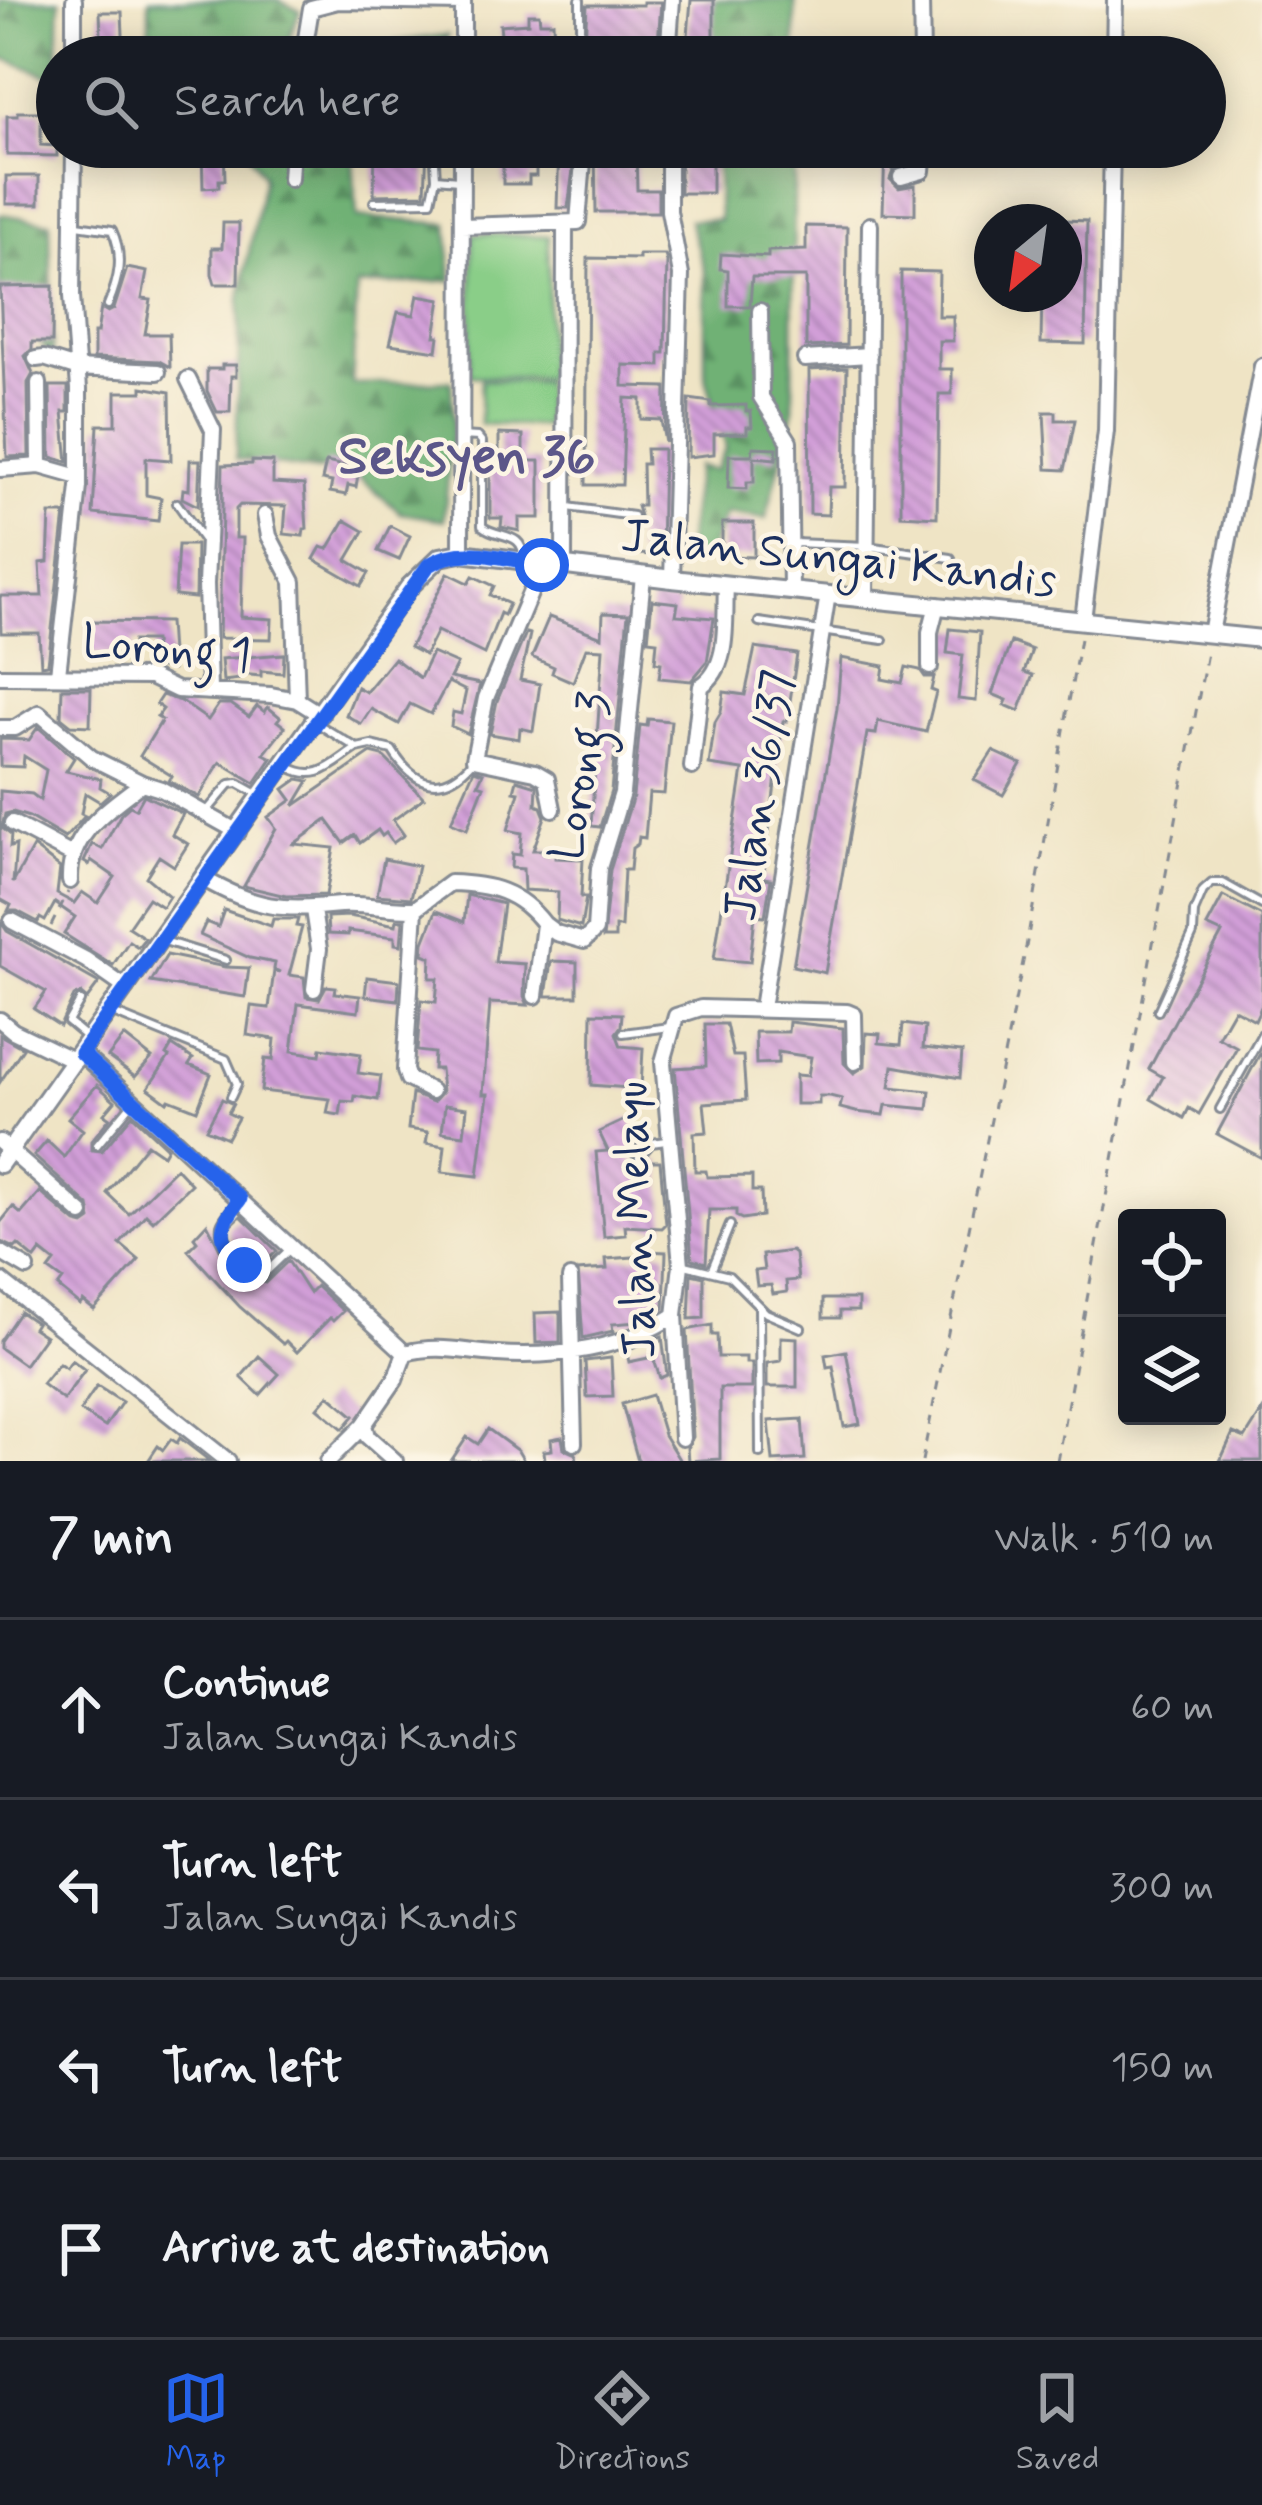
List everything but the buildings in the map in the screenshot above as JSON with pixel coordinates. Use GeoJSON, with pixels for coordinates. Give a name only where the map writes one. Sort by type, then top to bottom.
{"type":"FeatureCollection","features":[{"type":"Feature","properties":{"kind":"street"},"geometry":{"type":"LineString","coordinates":[[74,0],[74,36]]}},
{"type":"Feature","properties":{"kind":"street"},"geometry":{"type":"LineString","coordinates":[[669,36],[672,0]]}},
{"type":"Feature","properties":{"kind":"street"},"geometry":{"type":"LineString","coordinates":[[921,0],[922,36]]}},
{"type":"Feature","properties":{"kind":"street"},"geometry":{"type":"LineString","coordinates":[[1114,36],[1115,0]]}},
{"type":"Feature","properties":{"kind":"street"},"geometry":{"type":"LineString","coordinates":[[306,36],[311,8],[338,1],[463,2],[463,36]]}},
{"type":"Feature","properties":{"kind":"street"},"geometry":{"type":"LineString","coordinates":[[58,674],[79,477],[74,168]]}},
{"type":"Feature","properties":{"kind":"street"},"geometry":{"type":"LineString","coordinates":[[290,179],[291,168]]}},
{"type":"Feature","properties":{"kind":"street"},"geometry":{"type":"LineString","coordinates":[[82,1214],[3,1152],[82,1051],[418,576],[440,557],[461,553],[462,168]]}},
{"type":"Feature","properties":{"kind":"street"},"geometry":{"type":"LineString","coordinates":[[462,226],[578,222],[583,168]]}},
{"type":"Feature","properties":{"kind":"street"},"geometry":{"type":"LineString","coordinates":[[669,168],[670,211],[681,275],[671,580]]}},
{"type":"Feature","properties":{"kind":"street"},"geometry":{"type":"LineString","coordinates":[[901,177],[922,168]]}},
{"type":"Feature","properties":{"kind":"street"},"geometry":{"type":"LineString","coordinates":[[1083,620],[1106,431],[1112,168]]}},
{"type":"Feature","properties":{"kind":"street"},"geometry":{"type":"LineString","coordinates":[[564,567],[565,224]]}},
{"type":"Feature","properties":{"kind":"street"},"geometry":{"type":"LineString","coordinates":[[866,597],[870,225]]}},
{"type":"Feature","properties":{"kind":"street"},"geometry":{"type":"LineString","coordinates":[[760,311],[761,397],[789,441],[791,591]]}},
{"type":"Feature","properties":{"kind":"street"},"geometry":{"type":"LineString","coordinates":[[805,359],[868,355]]}},
{"type":"Feature","properties":{"kind":"street"},"geometry":{"type":"LineString","coordinates":[[36,359],[76,368],[158,372]]}},
{"type":"Feature","properties":{"kind":"street"},"geometry":{"type":"LineString","coordinates":[[1211,634],[1262,367]]}},
{"type":"Feature","properties":{"kind":"street"},"geometry":{"type":"LineString","coordinates":[[188,380],[213,430],[209,690]]}},
{"type":"Feature","properties":{"kind":"street"},"geometry":{"type":"LineString","coordinates":[[40,383],[40,466]]}},
{"type":"Feature","properties":{"kind":"street"},"geometry":{"type":"LineString","coordinates":[[0,469],[40,466],[79,477]]}},
{"type":"Feature","properties":{"kind":"street"},"geometry":{"type":"LineString","coordinates":[[265,515],[269,536],[293,582],[297,700]]}},
{"type":"Feature","properties":{"kind":"street","name":"Jalan Sungai Kandis"},"geometry":{"type":"LineString","coordinates":[[461,553],[671,580],[1262,639]]}},
{"type":"Feature","properties":{"kind":"street"},"geometry":{"type":"LineString","coordinates":[[542,565],[486,698],[474,759],[547,779],[554,808]]}},
{"type":"Feature","properties":{"kind":"street","name":"Lorong 3"},"geometry":{"type":"LineString","coordinates":[[415,909],[450,883],[476,884],[518,897],[556,933],[584,941],[595,930],[599,868],[622,793],[643,576]]}},
{"type":"Feature","properties":{"kind":"street"},"geometry":{"type":"LineString","coordinates":[[692,767],[701,686],[715,677],[722,662],[726,585]]}},
{"type":"Feature","properties":{"kind":"street","name":"Jalan 36/37"},"geometry":{"type":"LineString","coordinates":[[762,1008],[828,594]]}},
{"type":"Feature","properties":{"kind":"street"},"geometry":{"type":"LineString","coordinates":[[930,667],[930,632],[937,605]]}},
{"type":"Feature","properties":{"kind":"street","name":"Lorong 1"},"geometry":{"type":"LineString","coordinates":[[0,676],[149,676],[177,690],[297,700],[318,718]]}},
{"type":"Feature","properties":{"kind":"street"},"geometry":{"type":"LineString","coordinates":[[0,728],[15,728],[39,713],[92,758],[238,832]]}},
{"type":"Feature","properties":{"kind":"street"},"geometry":{"type":"LineString","coordinates":[[70,880],[72,855],[89,825],[142,783]]}},
{"type":"Feature","properties":{"kind":"street"},"geometry":{"type":"LineString","coordinates":[[12,823],[72,855]]}},
{"type":"Feature","properties":{"kind":"street"},"geometry":{"type":"LineString","coordinates":[[204,879],[264,905],[313,910],[343,904],[415,909],[406,1070],[408,1079],[431,1091]]}},
{"type":"Feature","properties":{"kind":"street"},"geometry":{"type":"LineString","coordinates":[[313,910],[319,949],[314,988]]}},
{"type":"Feature","properties":{"kind":"street"},"geometry":{"type":"LineString","coordinates":[[12,921],[86,960],[126,988]]}},
{"type":"Feature","properties":{"kind":"street","name":"Lorong 3"},"geometry":{"type":"LineString","coordinates":[[535,996],[544,924]]}},
{"type":"Feature","properties":{"kind":"street","name":"Jalan Melayu"},"geometry":{"type":"LineString","coordinates":[[682,1438],[675,1315],[681,1265],[663,1062],[670,1027],[684,1011],[762,1008],[854,1015],[855,1062]]}},
{"type":"Feature","properties":{"kind":"street"},"geometry":{"type":"LineString","coordinates":[[0,1020],[13,1030],[82,1051],[292,1248],[313,1277],[405,1353]]}},
{"type":"Feature","properties":{"kind":"street"},"geometry":{"type":"LineString","coordinates":[[0,1252],[27,1268]]}},
{"type":"Feature","properties":{"kind":"street"},"geometry":{"type":"LineString","coordinates":[[569,1278],[574,1443]]}},
{"type":"Feature","properties":{"kind":"street"},"geometry":{"type":"LineString","coordinates":[[0,1280],[228,1461]]}},
{"type":"Feature","properties":{"kind":"street"},"geometry":{"type":"LineString","coordinates":[[405,1353],[428,1347],[526,1356],[572,1353],[635,1336],[675,1315]]}},
{"type":"Feature","properties":{"kind":"street"},"geometry":{"type":"LineString","coordinates":[[659,1326],[676,1334]]}},
{"type":"Feature","properties":{"kind":"street"},"geometry":{"type":"LineString","coordinates":[[328,1461],[364,1425],[395,1380],[405,1353]]}},
{"type":"Feature","properties":{"kind":"street"},"geometry":{"type":"LineString","coordinates":[[364,1425],[368,1436],[394,1461]]}},
{"type":"Feature","properties":{"kind":"lane"},"geometry":{"type":"LineString","coordinates":[[580,0],[580,36]]}},
{"type":"Feature","properties":{"kind":"lane"},"geometry":{"type":"LineString","coordinates":[[374,202],[431,201],[435,168]]}},
{"type":"Feature","properties":{"kind":"lane"},"geometry":{"type":"LineString","coordinates":[[436,178],[462,180]]}},
{"type":"Feature","properties":{"kind":"lane"},"geometry":{"type":"LineString","coordinates":[[73,225],[112,230],[118,243],[121,261],[108,304]]}},
{"type":"Feature","properties":{"kind":"lane"},"geometry":{"type":"LineString","coordinates":[[461,436],[478,437],[482,442],[482,526],[518,541],[523,562]]}},
{"type":"Feature","properties":{"kind":"lane"},"geometry":{"type":"LineString","coordinates":[[177,503],[209,549]]}},
{"type":"Feature","properties":{"kind":"lane"},"geometry":{"type":"LineString","coordinates":[[564,506],[633,516]]}},
{"type":"Feature","properties":{"kind":"lane"},"geometry":{"type":"LineString","coordinates":[[793,543],[867,546],[951,558]]}},
{"type":"Feature","properties":{"kind":"lane"},"geometry":{"type":"LineString","coordinates":[[759,622],[883,640]]}},
{"type":"Feature","properties":{"kind":"lane"},"geometry":{"type":"LineString","coordinates":[[318,718],[357,748]]}},
{"type":"Feature","properties":{"kind":"lane"},"geometry":{"type":"LineString","coordinates":[[286,765],[305,776],[319,774],[357,748],[371,745],[392,750],[402,766],[432,783],[456,778],[474,759]]}},
{"type":"Feature","properties":{"kind":"lane"},"geometry":{"type":"LineString","coordinates":[[206,814],[218,793],[230,784],[238,783],[263,797]]}},
{"type":"Feature","properties":{"kind":"lane"},"geometry":{"type":"LineString","coordinates":[[1158,1011],[1192,934],[1203,891],[1212,883],[1222,883],[1262,905]]}},
{"type":"Feature","properties":{"kind":"lane"},"geometry":{"type":"LineString","coordinates":[[160,940],[226,960]]}},
{"type":"Feature","properties":{"kind":"lane"},"geometry":{"type":"LineString","coordinates":[[80,1001],[68,1022],[82,1051]]}},
{"type":"Feature","properties":{"kind":"lane"},"geometry":{"type":"LineString","coordinates":[[110,1012],[226,1059],[236,1084],[231,1097]]}},
{"type":"Feature","properties":{"kind":"lane"},"geometry":{"type":"LineString","coordinates":[[623,1033],[670,1027]]}},
{"type":"Feature","properties":{"kind":"lane"},"geometry":{"type":"LineString","coordinates":[[1220,1109],[1262,1034]]}},
{"type":"Feature","properties":{"kind":"lane"},"geometry":{"type":"LineString","coordinates":[[97,1145],[134,1102]]}},
{"type":"Feature","properties":{"kind":"lane"},"geometry":{"type":"LineString","coordinates":[[640,1172],[639,1156],[651,1143],[670,1140]]}},
{"type":"Feature","properties":{"kind":"lane"},"geometry":{"type":"LineString","coordinates":[[240,1199],[221,1223],[221,1232],[236,1258],[254,1275],[262,1276],[292,1248]]}},
{"type":"Feature","properties":{"kind":"lane"},"geometry":{"type":"LineString","coordinates":[[712,1269],[730,1225]]}},
{"type":"Feature","properties":{"kind":"lane"},"geometry":{"type":"LineString","coordinates":[[681,1265],[728,1276],[759,1307],[801,1328]]}},
{"type":"Feature","properties":{"kind":"lane"},"geometry":{"type":"LineString","coordinates":[[759,1307],[760,1454]]}},
{"type":"Feature","properties":{"kind":"path"},"geometry":{"type":"LineString","coordinates":[[922,1461],[1026,947],[1083,620]]}},
{"type":"Feature","properties":{"kind":"path"},"geometry":{"type":"LineString","coordinates":[[1057,1461],[1211,634]]}},
{"type":"Feature","properties":{"kind":"path"},"geometry":{"type":"LineString","coordinates":[[45,939],[70,880]]}},
{"type":"Feature","properties":{"kind":"green space"},"geometry":{"type":"Polygon","coordinates":[[[0,0],[60,0],[59,36],[36,36],[36,71],[0,57],[0,0]]]}},
{"type":"Feature","properties":{"kind":"green space"},"geometry":{"type":"Polygon","coordinates":[[[149,0],[278,0],[300,11],[290,36],[149,36],[149,0]]]}},
{"type":"Feature","properties":{"kind":"green space"},"geometry":{"type":"Polygon","coordinates":[[[708,0],[795,0],[795,36],[710,36],[708,0]]]}},
{"type":"Feature","properties":{"kind":"green space"},"geometry":{"type":"Polygon","coordinates":[[[258,168],[353,168],[357,217],[448,224],[452,280],[357,286],[352,384],[451,381],[453,423],[444,520],[401,513],[342,463],[318,471],[236,459],[240,297],[264,177],[258,168]]]}},
{"type":"Feature","properties":{"kind":"green space"},"geometry":{"type":"Polygon","coordinates":[[[717,168],[794,168],[793,412],[766,519],[726,513],[706,558],[684,563],[697,466],[715,470],[726,447],[705,374],[705,272],[689,220],[719,220],[717,168]]]}},
{"type":"Feature","properties":{"kind":"green space"},"geometry":{"type":"Polygon","coordinates":[[[0,214],[50,222],[53,359],[0,291],[0,214]]]}},
{"type":"Feature","properties":{"kind":"green space"},"geometry":{"type":"Polygon","coordinates":[[[473,234],[549,236],[547,378],[470,376],[473,234]]]}},
{"type":"Feature","properties":{"kind":"green space"},"geometry":{"type":"Polygon","coordinates":[[[481,380],[545,382],[545,426],[480,424],[481,380]]]}},
{"type":"Feature","properties":{"kind":"district","name":"Seksyen 36"},"geometry":{"type":"Point","coordinates":[467,454]}},
{"type":"Feature","properties":{"kind":"route"},"geometry":{"type":"LineString","coordinates":[[244,1265],[221,1232],[221,1223],[240,1199],[81,1053],[428,566],[440,557],[461,553],[542,565]]}}]}
